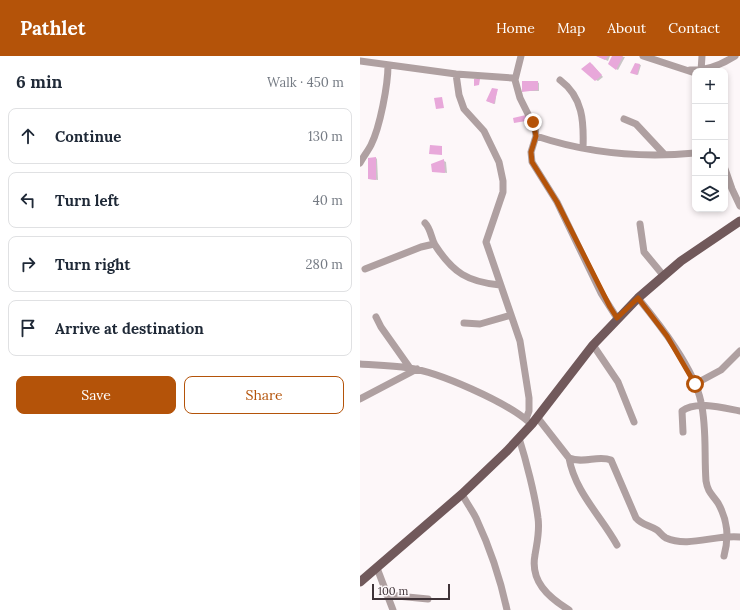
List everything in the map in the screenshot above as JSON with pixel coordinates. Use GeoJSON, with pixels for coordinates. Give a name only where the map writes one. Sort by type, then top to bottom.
{"type":"FeatureCollection","features":[{"type":"Feature","properties":{"kind":"main road"},"geometry":{"type":"LineString","coordinates":[[360,582],[462,494],[519,438],[593,345],[617,318],[663,274],[740,221]]}},
{"type":"Feature","properties":{"kind":"street"},"geometry":{"type":"LineString","coordinates":[[360,164],[362,153],[371,144],[388,83],[384,56]]}},
{"type":"Feature","properties":{"kind":"street"},"geometry":{"type":"LineString","coordinates":[[521,56],[515,80],[520,98],[535,128],[536,136],[531,152],[532,162],[557,202],[601,293],[617,318]]}},
{"type":"Feature","properties":{"kind":"street"},"geometry":{"type":"LineString","coordinates":[[643,56],[692,73]]}},
{"type":"Feature","properties":{"kind":"street"},"geometry":{"type":"LineString","coordinates":[[700,68],[702,56]]}},
{"type":"Feature","properties":{"kind":"street"},"geometry":{"type":"LineString","coordinates":[[709,68],[723,63],[734,56]]}},
{"type":"Feature","properties":{"kind":"street"},"geometry":{"type":"LineString","coordinates":[[360,61],[456,74],[513,78],[515,80]]}},
{"type":"Feature","properties":{"kind":"street"},"geometry":{"type":"LineString","coordinates":[[686,70],[692,70]]}},
{"type":"Feature","properties":{"kind":"street"},"geometry":{"type":"LineString","coordinates":[[456,74],[459,95],[464,109],[484,131],[498,162],[503,181],[503,192],[486,242],[511,315],[523,357],[529,410],[532,420]]}},
{"type":"Feature","properties":{"kind":"street"},"geometry":{"type":"LineString","coordinates":[[560,80],[568,86],[579,103],[584,121],[583,148]]}},
{"type":"Feature","properties":{"kind":"street"},"geometry":{"type":"LineString","coordinates":[[624,119],[636,124],[664,154]]}},
{"type":"Feature","properties":{"kind":"street"},"geometry":{"type":"LineString","coordinates":[[536,136],[558,143],[625,155],[692,153]]}},
{"type":"Feature","properties":{"kind":"street"},"geometry":{"type":"LineString","coordinates":[[727,176],[740,206]]}},
{"type":"Feature","properties":{"kind":"street"},"geometry":{"type":"LineString","coordinates":[[425,223],[434,244],[453,269],[480,283],[500,285]]}},
{"type":"Feature","properties":{"kind":"street"},"geometry":{"type":"LineString","coordinates":[[640,224],[644,252],[663,274]]}},
{"type":"Feature","properties":{"kind":"street"},"geometry":{"type":"LineString","coordinates":[[365,269],[420,247],[434,244]]}},
{"type":"Feature","properties":{"kind":"street"},"geometry":{"type":"LineString","coordinates":[[638,298],[667,336],[695,384],[702,406],[708,490],[722,511],[727,526],[728,536],[724,556]]}},
{"type":"Feature","properties":{"kind":"street"},"geometry":{"type":"LineString","coordinates":[[464,323],[480,324],[511,315]]}},
{"type":"Feature","properties":{"kind":"street"},"geometry":{"type":"LineString","coordinates":[[376,317],[380,328],[413,368]]}},
{"type":"Feature","properties":{"kind":"street"},"geometry":{"type":"LineString","coordinates":[[593,345],[618,382],[634,422]]}},
{"type":"Feature","properties":{"kind":"street"},"geometry":{"type":"LineString","coordinates":[[695,384],[721,370],[740,351]]}},
{"type":"Feature","properties":{"kind":"street"},"geometry":{"type":"LineString","coordinates":[[360,364],[413,368],[458,383],[532,420],[569,458],[571,467],[585,500],[617,545]]}},
{"type":"Feature","properties":{"kind":"street"},"geometry":{"type":"LineString","coordinates":[[360,398],[413,368]]}},
{"type":"Feature","properties":{"kind":"street"},"geometry":{"type":"LineString","coordinates":[[683,432],[682,411],[686,409],[702,406],[740,411]]}},
{"type":"Feature","properties":{"kind":"street"},"geometry":{"type":"LineString","coordinates":[[519,438],[538,519],[538,536],[533,564],[535,574],[545,593],[569,610]]}},
{"type":"Feature","properties":{"kind":"street"},"geometry":{"type":"LineString","coordinates":[[569,458],[582,460],[602,458],[611,460],[636,518],[642,524],[656,530],[668,538],[692,541],[728,536],[740,537]]}},
{"type":"Feature","properties":{"kind":"street"},"geometry":{"type":"LineString","coordinates":[[462,494],[475,517],[494,560],[501,580],[506,610]]}},
{"type":"Feature","properties":{"kind":"street"},"geometry":{"type":"LineString","coordinates":[[377,568],[393,610]]}},
{"type":"Feature","properties":{"kind":"street"},"geometry":{"type":"LineString","coordinates":[[387,594],[428,598]]}},
{"type":"Feature","properties":{"kind":"building"},"geometry":{"type":"Polygon","coordinates":[[[596,56],[608,56],[605,60],[596,56]]]}},
{"type":"Feature","properties":{"kind":"building"},"geometry":{"type":"Polygon","coordinates":[[[612,56],[623,56],[616,70],[608,64],[612,56]]]}},
{"type":"Feature","properties":{"kind":"building"},"geometry":{"type":"Polygon","coordinates":[[[590,62],[602,75],[595,81],[581,69],[590,62]]]}},
{"type":"Feature","properties":{"kind":"building"},"geometry":{"type":"Polygon","coordinates":[[[635,63],[640,64],[637,75],[630,73],[635,63]]]}},
{"type":"Feature","properties":{"kind":"building"},"geometry":{"type":"Polygon","coordinates":[[[474,79],[480,79],[479,85],[474,86],[474,79]]]}},
{"type":"Feature","properties":{"kind":"building"},"geometry":{"type":"Polygon","coordinates":[[[522,81],[538,81],[538,90],[522,92],[522,81]]]}},
{"type":"Feature","properties":{"kind":"building"},"geometry":{"type":"Polygon","coordinates":[[[492,88],[498,89],[494,104],[486,101],[492,88]]]}},
{"type":"Feature","properties":{"kind":"building"},"geometry":{"type":"Polygon","coordinates":[[[442,97],[444,108],[436,109],[434,98],[442,97]]]}},
{"type":"Feature","properties":{"kind":"building"},"geometry":{"type":"Polygon","coordinates":[[[526,115],[526,121],[514,123],[513,118],[526,115]]]}},
{"type":"Feature","properties":{"kind":"building"},"geometry":{"type":"Polygon","coordinates":[[[430,145],[442,146],[442,155],[429,154],[430,145]]]}},
{"type":"Feature","properties":{"kind":"building"},"geometry":{"type":"Polygon","coordinates":[[[376,157],[376,180],[368,179],[368,158],[376,157]]]}},
{"type":"Feature","properties":{"kind":"building"},"geometry":{"type":"Polygon","coordinates":[[[444,159],[445,173],[432,172],[431,164],[444,159]]]}},
{"type":"Feature","properties":{"kind":"route"},"geometry":{"type":"LineString","coordinates":[[533,122],[536,136],[531,152],[532,162],[548,190],[557,202],[601,293],[617,318],[638,298],[667,336],[695,384]]}}]}
